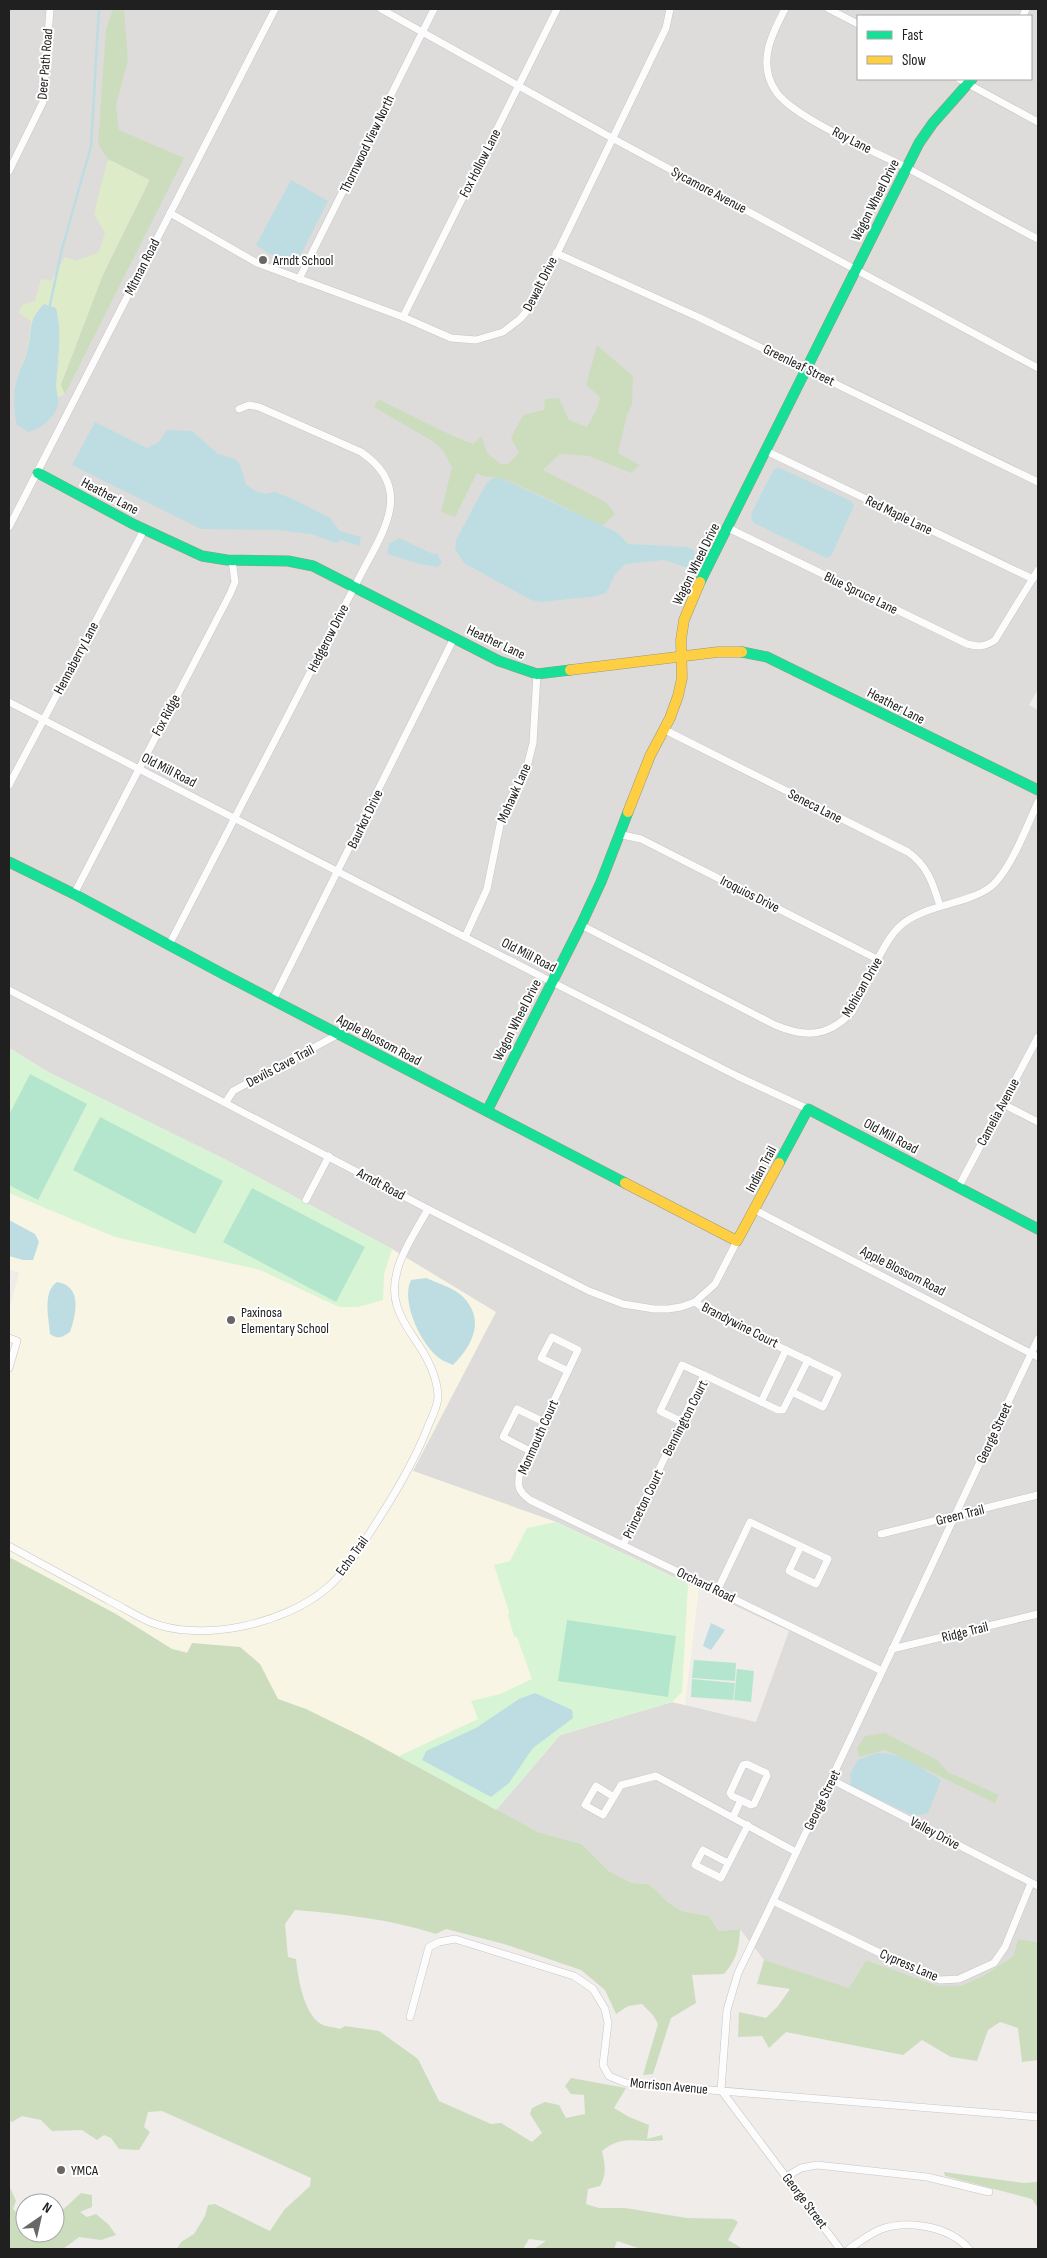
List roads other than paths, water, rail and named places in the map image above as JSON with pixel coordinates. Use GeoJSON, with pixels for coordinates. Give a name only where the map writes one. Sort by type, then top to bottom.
{"type":"FeatureCollection","features":[{"type":"Feature","properties":{"kind":"street","name":"Deer Path Road"},"geometry":{"type":"LineString","coordinates":[[9,171],[43,102],[50,9]]}},
{"type":"Feature","properties":{"kind":"street","name":"Mitman Road"},"geometry":{"type":"LineString","coordinates":[[9,527],[275,9]]}},
{"type":"Feature","properties":{"kind":"street","name":"Sycamore Avenue"},"geometry":{"type":"LineString","coordinates":[[381,9],[612,138],[1038,368]]}},
{"type":"Feature","properties":{"kind":"street","name":"Thornwood View North"},"geometry":{"type":"LineString","coordinates":[[299,279],[434,9]]}},
{"type":"Feature","properties":{"kind":"street","name":"Fox Hollow Lane"},"geometry":{"type":"LineString","coordinates":[[402,317],[557,9]]}},
{"type":"Feature","properties":{"kind":"street","name":"Dewalt Drive"},"geometry":{"type":"LineString","coordinates":[[170,213],[257,263],[402,317],[451,338],[476,340],[503,332],[520,320],[532,305],[666,28],[670,9]]}},
{"type":"Feature","properties":{"kind":"street","name":"Roy Lane"},"geometry":{"type":"LineString","coordinates":[[786,9],[771,35],[767,47],[767,68],[775,92],[803,115],[906,167],[1038,239]]}},
{"type":"Feature","properties":{"kind":"street"},"geometry":{"type":"LineString","coordinates":[[829,9],[857,23]]}},
{"type":"Feature","properties":{"kind":"street","name":"Wagon Wheel Drive"},"geometry":{"type":"LineString","coordinates":[[487,1111],[581,925],[601,882],[618,834],[650,756],[665,730],[678,696],[682,678],[681,640],[684,620],[691,599],[906,167],[926,132],[966,80]]}},
{"type":"Feature","properties":{"kind":"street"},"geometry":{"type":"LineString","coordinates":[[966,80],[1038,122]]}},
{"type":"Feature","properties":{"kind":"street","name":"Greenleaf Street"},"geometry":{"type":"LineString","coordinates":[[556,253],[806,368],[1038,482]]}},
{"type":"Feature","properties":{"kind":"street","name":"Hedgerow Drive"},"geometry":{"type":"LineString","coordinates":[[169,945],[391,514],[391,492],[381,470],[367,456],[354,448],[259,407],[249,405],[239,409]]}},
{"type":"Feature","properties":{"kind":"street","name":"Red Maple Lane"},"geometry":{"type":"LineString","coordinates":[[766,451],[1033,579]]}},
{"type":"Feature","properties":{"kind":"street","name":"Heather Lane"},"geometry":{"type":"LineString","coordinates":[[38,473],[144,530],[197,554],[215,559],[298,560],[499,661],[537,674],[682,658],[718,652],[741,652],[767,657],[906,728],[1038,790]]}},
{"type":"Feature","properties":{"kind":"street","name":"Blue Spruce Lane"},"geometry":{"type":"LineString","coordinates":[[728,528],[967,644],[984,647],[996,640],[1033,579]]}},
{"type":"Feature","properties":{"kind":"street","name":"Hennaberry Lane"},"geometry":{"type":"LineString","coordinates":[[9,785],[144,530]]}},
{"type":"Feature","properties":{"kind":"street","name":"Fox Ridge"},"geometry":{"type":"LineString","coordinates":[[74,894],[230,594],[235,582],[232,560]]}},
{"type":"Feature","properties":{"kind":"street"},"geometry":{"type":"LineString","coordinates":[[1033,579],[1038,570]]}},
{"type":"Feature","properties":{"kind":"street","name":"Baurkot Drive"},"geometry":{"type":"LineString","coordinates":[[274,998],[454,638]]}},
{"type":"Feature","properties":{"kind":"street","name":"Mohawk Lane"},"geometry":{"type":"LineString","coordinates":[[465,937],[487,889],[502,815],[527,766],[533,743],[537,674]]}},
{"type":"Feature","properties":{"kind":"street","name":"Old Mill Road"},"geometry":{"type":"LineString","coordinates":[[9,702],[137,770],[737,1076],[808,1109],[1038,1229]]}},
{"type":"Feature","properties":{"kind":"street","name":"Seneca Lane"},"geometry":{"type":"LineString","coordinates":[[665,730],[908,852],[924,865],[931,877],[940,906]]}},
{"type":"Feature","properties":{"kind":"street","name":"Mohican Drive"},"geometry":{"type":"LineString","coordinates":[[581,925],[794,1033],[810,1034],[823,1031],[842,1022],[852,1012],[890,938],[898,927],[921,913],[987,890],[999,878],[1038,802]]}},
{"type":"Feature","properties":{"kind":"street","name":"Iroquios Drive"},"geometry":{"type":"LineString","coordinates":[[618,834],[641,839],[879,960]]}},
{"type":"Feature","properties":{"kind":"street","name":"Apple Blossom Road"},"geometry":{"type":"LineString","coordinates":[[9,862],[274,998],[339,1034],[737,1241]]}},
{"type":"Feature","properties":{"kind":"street","name":"Arndt Road"},"geometry":{"type":"LineString","coordinates":[[9,990],[428,1209],[589,1291],[623,1304],[668,1309],[695,1302],[715,1284],[737,1241]]}},
{"type":"Feature","properties":{"kind":"street","name":"Devils Cave Trail"},"geometry":{"type":"LineString","coordinates":[[226,1102],[233,1091],[339,1034]]}},
{"type":"Feature","properties":{"kind":"street","name":"Camelia Avenue"},"geometry":{"type":"LineString","coordinates":[[958,1188],[1038,1037]]}},
{"type":"Feature","properties":{"kind":"street"},"geometry":{"type":"LineString","coordinates":[[1003,1104],[1038,1122]]}},
{"type":"Feature","properties":{"kind":"street","name":"Indian Trail"},"geometry":{"type":"LineString","coordinates":[[737,1241],[808,1109]]}},
{"type":"Feature","properties":{"kind":"street"},"geometry":{"type":"LineString","coordinates":[[306,1200],[329,1156]]}},
{"type":"Feature","properties":{"kind":"street","name":"Echo Trail"},"geometry":{"type":"LineString","coordinates":[[9,1546],[150,1622],[176,1629],[207,1630],[235,1627],[279,1617],[328,1587],[355,1554],[399,1488],[422,1444],[437,1405],[435,1378],[425,1354],[402,1320],[397,1307],[395,1292],[399,1263],[428,1209]]}},
{"type":"Feature","properties":{"kind":"street","name":"Apple Blossom Road"},"geometry":{"type":"LineString","coordinates":[[755,1210],[1035,1355]]}},
{"type":"Feature","properties":{"kind":"street","name":"Brandywine Court"},"geometry":{"type":"LineString","coordinates":[[695,1302],[714,1314],[786,1350],[761,1402]]}},
{"type":"Feature","properties":{"kind":"street","name":"Monmouth Court"},"geometry":{"type":"LineString","coordinates":[[530,1500],[522,1494],[517,1485],[520,1472],[578,1350],[552,1337],[541,1358],[568,1371]]}},
{"type":"Feature","properties":{"kind":"street"},"geometry":{"type":"LineString","coordinates":[[9,1338],[17,1341],[9,1368]]}},
{"type":"Feature","properties":{"kind":"street","name":"George Street"},"geometry":{"type":"LineString","coordinates":[[840,2249],[721,2090],[728,2010],[733,1987],[832,1780],[954,1517],[1035,1355],[1038,1339]]}},
{"type":"Feature","properties":{"kind":"street"},"geometry":{"type":"LineString","coordinates":[[786,1350],[808,1360],[838,1375],[823,1407],[792,1392],[808,1360]]}},
{"type":"Feature","properties":{"kind":"street"},"geometry":{"type":"LineString","coordinates":[[682,1422],[660,1411],[682,1364],[704,1375]]}},
{"type":"Feature","properties":{"kind":"street","name":"Bennington Court"},"geometry":{"type":"LineString","coordinates":[[663,1462],[704,1375],[778,1410],[783,1410],[792,1392]]}},
{"type":"Feature","properties":{"kind":"street"},"geometry":{"type":"LineString","coordinates":[[530,1451],[503,1437],[517,1409],[544,1422]]}},
{"type":"Feature","properties":{"kind":"street","name":"Princeton Court"},"geometry":{"type":"LineString","coordinates":[[623,1545],[663,1462]]}},
{"type":"Feature","properties":{"kind":"street","name":"Green Trail"},"geometry":{"type":"LineString","coordinates":[[881,1534],[1038,1495]]}},
{"type":"Feature","properties":{"kind":"street","name":"Orchard Road"},"geometry":{"type":"LineString","coordinates":[[530,1500],[882,1671]]}},
{"type":"Feature","properties":{"kind":"street"},"geometry":{"type":"LineString","coordinates":[[717,1591],[750,1522],[801,1546],[828,1559],[816,1584],[789,1571],[801,1546]]}},
{"type":"Feature","properties":{"kind":"street","name":"Ridge Trail"},"geometry":{"type":"LineString","coordinates":[[892,1649],[1038,1614]]}},
{"type":"Feature","properties":{"kind":"street"},"geometry":{"type":"LineString","coordinates":[[747,1764],[766,1773],[767,1776],[754,1804],[751,1805],[741,1800],[732,1796],[730,1792],[743,1765],[747,1764]]}},
{"type":"Feature","properties":{"kind":"street"},"geometry":{"type":"LineString","coordinates":[[614,1797],[621,1785],[656,1776],[796,1852]]}},
{"type":"Feature","properties":{"kind":"street","name":"Valley Drive"},"geometry":{"type":"LineString","coordinates":[[832,1780],[1034,1884]]}},
{"type":"Feature","properties":{"kind":"street"},"geometry":{"type":"LineString","coordinates":[[732,1817],[741,1800]]}},
{"type":"Feature","properties":{"kind":"street"},"geometry":{"type":"LineString","coordinates":[[728,1863],[703,1850],[695,1865],[720,1878],[728,1863],[748,1825]]}},
{"type":"Feature","properties":{"kind":"street","name":"Cypress Lane"},"geometry":{"type":"LineString","coordinates":[[773,1901],[923,1974],[940,1980],[959,1979],[994,1963],[1005,1947],[1034,1884]]}},
{"type":"Feature","properties":{"kind":"street","name":"Morrison Avenue"},"geometry":{"type":"LineString","coordinates":[[410,2016],[429,1947],[440,1942],[455,1939],[574,1976],[592,1990],[605,2009],[608,2023],[602,2059],[605,2070],[609,2076],[626,2083],[1038,2117]]}},
{"type":"Feature","properties":{"kind":"street"},"geometry":{"type":"LineString","coordinates":[[786,2177],[801,2168],[817,2165],[927,2177],[989,2192]]}},
{"type":"Feature","properties":{"kind":"street"},"geometry":{"type":"LineString","coordinates":[[849,2249],[880,2229],[896,2226],[937,2228],[954,2235],[969,2249]]}},
{"type":"Feature","properties":{"kind":"water"},"geometry":{"type":"Polygon","coordinates":[[[291,180],[328,201],[300,256],[281,261],[256,245],[291,180]]]}},
{"type":"Feature","properties":{"kind":"water"},"geometry":{"type":"Polygon","coordinates":[[[44,304],[56,308],[58,318],[59,337],[56,385],[58,405],[55,412],[45,423],[37,429],[28,432],[17,425],[14,393],[19,372],[29,346],[32,322],[38,310],[44,304]]]}},
{"type":"Feature","properties":{"kind":"water"},"geometry":{"type":"Polygon","coordinates":[[[95,422],[147,448],[159,442],[167,430],[192,431],[218,454],[235,459],[240,464],[246,485],[265,494],[275,492],[293,499],[330,518],[340,531],[361,537],[359,546],[341,540],[336,543],[311,534],[277,530],[201,529],[72,465],[95,422]]]}},
{"type":"Feature","properties":{"kind":"water"},"geometry":{"type":"Polygon","coordinates":[[[780,468],[851,501],[854,506],[831,556],[826,558],[754,523],[751,518],[752,512],[774,469],[780,468]]]}},
{"type":"Feature","properties":{"kind":"water"},"geometry":{"type":"Polygon","coordinates":[[[492,478],[500,478],[618,533],[628,544],[687,547],[694,550],[695,556],[688,568],[664,560],[625,564],[616,573],[606,593],[597,596],[541,602],[531,600],[464,563],[455,549],[456,540],[486,484],[492,478]]]}},
{"type":"Feature","properties":{"kind":"water"},"geometry":{"type":"Polygon","coordinates":[[[399,538],[433,554],[437,553],[442,563],[437,567],[387,554],[389,544],[399,538]]]}},
{"type":"Feature","properties":{"kind":"water"},"geometry":{"type":"Polygon","coordinates":[[[9,1220],[35,1234],[39,1242],[33,1260],[23,1260],[9,1256],[9,1220]]]}},
{"type":"Feature","properties":{"kind":"water"},"geometry":{"type":"Polygon","coordinates":[[[426,1278],[457,1292],[469,1304],[473,1313],[475,1322],[471,1340],[453,1365],[434,1354],[427,1345],[411,1311],[408,1289],[411,1280],[426,1278]]]}},
{"type":"Feature","properties":{"kind":"water"},"geometry":{"type":"Polygon","coordinates":[[[57,1282],[71,1289],[76,1302],[70,1332],[58,1337],[50,1334],[48,1306],[49,1292],[57,1282]]]}},
{"type":"Feature","properties":{"kind":"water"},"geometry":{"type":"Polygon","coordinates":[[[711,1623],[725,1630],[711,1650],[703,1646],[711,1623]]]}},
{"type":"Feature","properties":{"kind":"water"},"geometry":{"type":"Polygon","coordinates":[[[535,1693],[572,1710],[573,1718],[533,1748],[509,1783],[491,1797],[422,1760],[426,1751],[476,1728],[519,1699],[535,1693]]]}},
{"type":"Feature","properties":{"kind":"water"},"geometry":{"type":"Polygon","coordinates":[[[876,1753],[885,1753],[902,1758],[941,1780],[928,1813],[914,1816],[851,1786],[850,1774],[858,1760],[876,1753]]]}},
{"type":"Feature","properties":{"kind":"waterway"},"geometry":{"type":"LineString","coordinates":[[49,309],[62,249],[91,146],[99,9]]}},
{"type":"Feature","properties":{"kind":"place","name":"Arndt School"},"geometry":{"type":"Point","coordinates":[263,260]}},
{"type":"Feature","properties":{"kind":"place","name":"Paxinosa Elementary School"},"geometry":{"type":"Point","coordinates":[231,1320]}},
{"type":"Feature","properties":{"kind":"place","name":"YMCA"},"geometry":{"type":"Point","coordinates":[61,2170]}}]}
